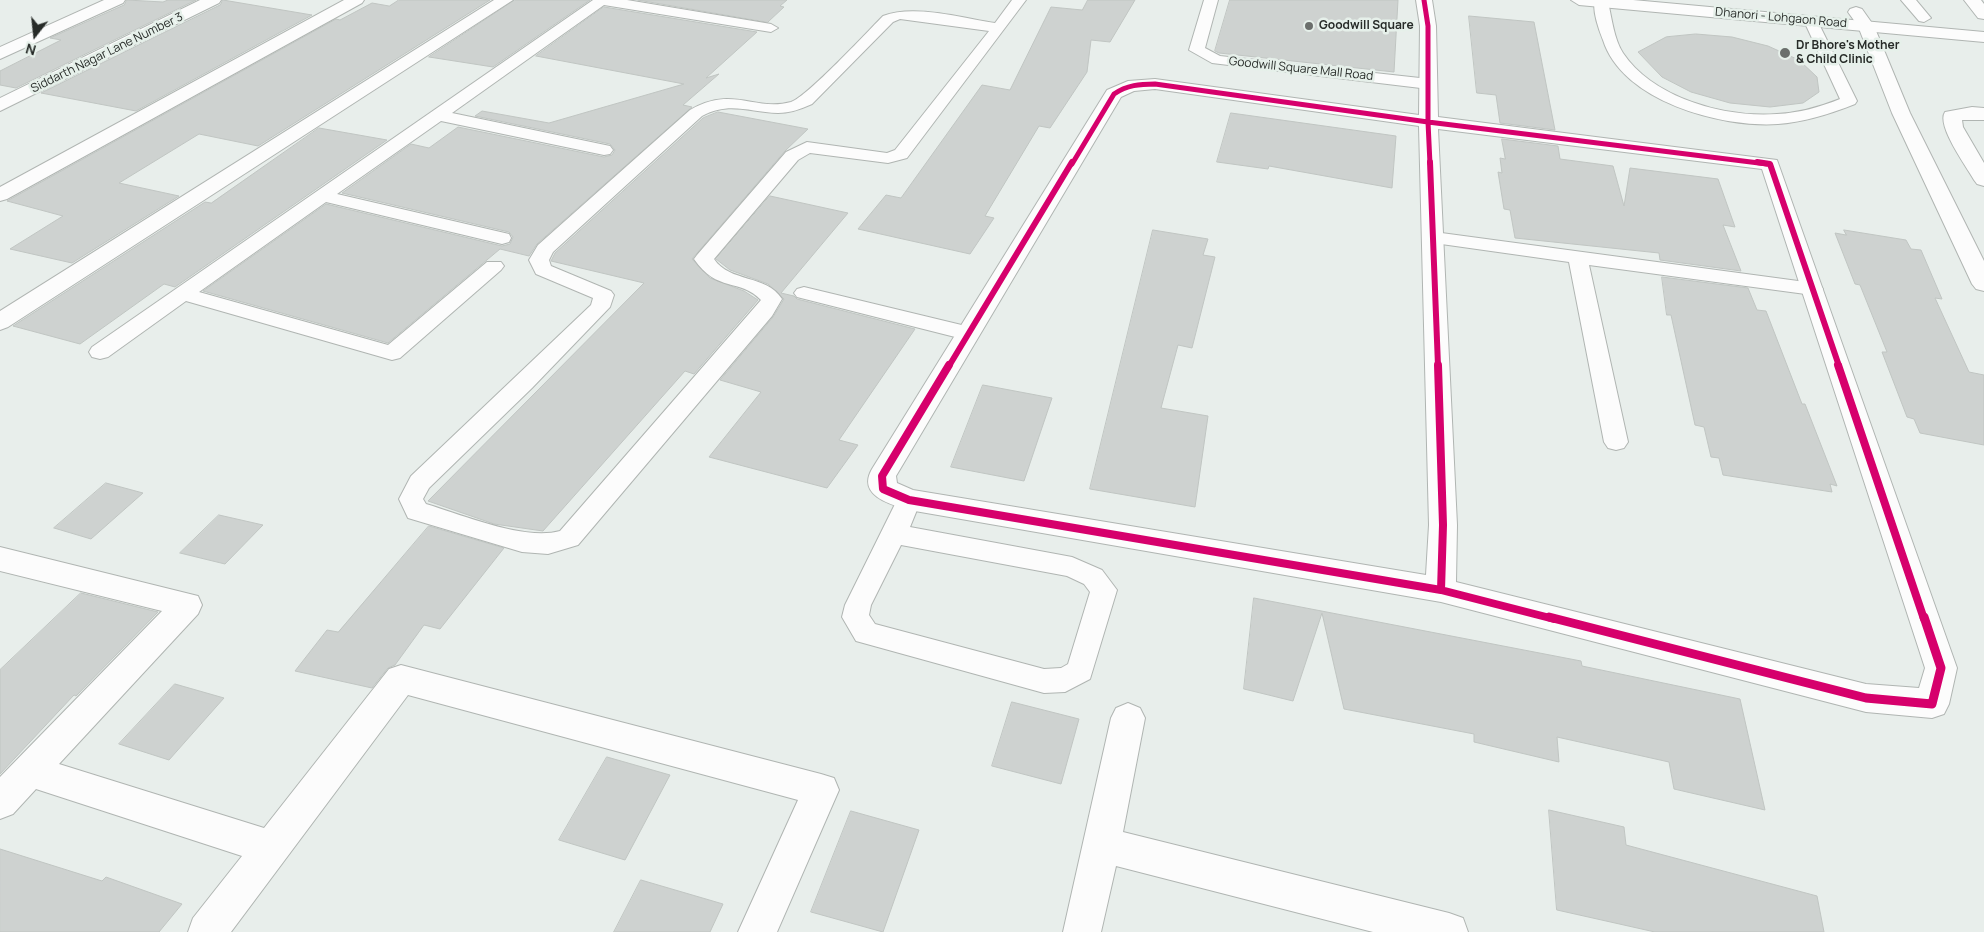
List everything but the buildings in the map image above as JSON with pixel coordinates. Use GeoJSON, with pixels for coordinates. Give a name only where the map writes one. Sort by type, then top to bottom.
{"type":"FeatureCollection","features":[{"type":"Feature","properties":{"kind":"street"},"geometry":{"type":"LineString","coordinates":[[0,54],[117,0]]}},
{"type":"Feature","properties":{"kind":"street","name":"Siddarth Nagar Lane Number 3"},"geometry":{"type":"LineString","coordinates":[[0,105],[213,0]]}},
{"type":"Feature","properties":{"kind":"street"},"geometry":{"type":"LineString","coordinates":[[0,195],[356,0]]}},
{"type":"Feature","properties":{"kind":"street"},"geometry":{"type":"LineString","coordinates":[[0,322],[505,0]]}},
{"type":"Feature","properties":{"kind":"street"},"geometry":{"type":"LineString","coordinates":[[1424,0],[1428,26],[1428,122],[1434,238],[1443,525],[1441,590]]}},
{"type":"Feature","properties":{"kind":"street","name":"Dhanori - Lohgaon Road"},"geometry":{"type":"LineString","coordinates":[[1579,0],[1811,21],[1924,18],[1984,24]]}},
{"type":"Feature","properties":{"kind":"street","name":"Dhanori - Lohgaon Road"},"geometry":{"type":"LineString","coordinates":[[1724,0],[1984,37]]}},
{"type":"Feature","properties":{"kind":"street"},"geometry":{"type":"LineString","coordinates":[[1972,0],[1984,14]]}},
{"type":"Feature","properties":{"kind":"street"},"geometry":{"type":"LineString","coordinates":[[1861,19],[1922,158],[1984,284]]}},
{"type":"Feature","properties":{"kind":"street"},"geometry":{"type":"LineString","coordinates":[[1136,84],[1155,84],[1428,122],[1770,164],[1813,289],[1941,668],[1932,704],[1866,698],[1441,590],[909,500],[883,489],[882,476],[967,333],[1114,94],[1124,87],[1136,84]]}},
{"type":"Feature","properties":{"kind":"street"},"geometry":{"type":"LineString","coordinates":[[1981,170],[1953,127],[1952,116],[1972,113],[1984,114]]}},
{"type":"Feature","properties":{"kind":"street"},"geometry":{"type":"LineString","coordinates":[[1922,158],[1981,170]]}},
{"type":"Feature","properties":{"kind":"street"},"geometry":{"type":"LineString","coordinates":[[0,559],[187,605],[0,802]]}},
{"type":"Feature","properties":{"kind":"street"},"geometry":{"type":"LineString","coordinates":[[207,932],[401,679],[821,790],[757,932]]}},
{"type":"Feature","properties":{"kind":"street"},"geometry":{"type":"LineString","coordinates":[[1082,932],[1128,718]]}},
{"type":"Feature","properties":{"kind":"street"},"geometry":{"type":"LineString","coordinates":[[30,771],[272,848]]}},
{"type":"Feature","properties":{"kind":"street"},"geometry":{"type":"LineString","coordinates":[[1102,845],[1449,932]]}},
{"type":"Feature","properties":{"kind":"lane"},"geometry":{"type":"LineString","coordinates":[[100,352],[602,0],[771,28]]}},
{"type":"Feature","properties":{"kind":"lane"},"geometry":{"type":"LineString","coordinates":[[999,28],[912,15],[898,15],[888,19],[799,106],[787,108],[727,101],[706,104],[546,249],[539,260],[542,270],[604,295],[600,307],[524,383],[420,482],[411,499],[417,511],[522,542],[548,544],[569,538],[766,311],[772,299],[766,291],[716,274],[708,266],[704,258],[792,156],[806,147],[888,158],[901,154],[961,80],[999,28],[1019,0]]}},
{"type":"Feature","properties":{"kind":"lane","name":"Goodwill Square Mall Road"},"geometry":{"type":"LineString","coordinates":[[1211,0],[1197,50],[1217,60],[1428,84]]}},
{"type":"Feature","properties":{"kind":"lane"},"geometry":{"type":"LineString","coordinates":[[1908,0],[1924,18]]}},
{"type":"Feature","properties":{"kind":"lane"},"geometry":{"type":"LineString","coordinates":[[1601,2],[1614,50],[1643,84],[1679,100],[1712,111],[1753,119],[1781,119],[1823,112],[1849,101],[1811,21]]}},
{"type":"Feature","properties":{"kind":"lane"},"geometry":{"type":"LineString","coordinates":[[437,116],[604,150]]}},
{"type":"Feature","properties":{"kind":"lane"},"geometry":{"type":"LineString","coordinates":[[323,196],[502,238]]}},
{"type":"Feature","properties":{"kind":"lane"},"geometry":{"type":"LineString","coordinates":[[1434,238],[1813,289]]}},
{"type":"Feature","properties":{"kind":"lane"},"geometry":{"type":"LineString","coordinates":[[1578,258],[1616,442]]}},
{"type":"Feature","properties":{"kind":"lane"},"geometry":{"type":"LineString","coordinates":[[183,294],[392,354],[494,266]]}},
{"type":"Feature","properties":{"kind":"lane"},"geometry":{"type":"LineString","coordinates":[[804,293],[967,333]]}},
{"type":"Feature","properties":{"kind":"lane"},"geometry":{"type":"LineString","coordinates":[[894,534],[1072,567],[1093,577],[1104,590],[1080,671],[1065,680],[1044,681],[866,633],[855,617],[858,605],[909,500]]}},
{"type":"Feature","properties":{"kind":"cycle path"},"geometry":{"type":"LineString","coordinates":[[1424,0],[1428,26],[1428,122],[1155,84],[1128,86],[1114,94],[882,476],[883,489],[909,500],[1441,590],[1443,525],[1434,238],[1428,122],[1770,164],[1941,668],[1932,704],[1866,698],[1441,590]]}},
{"type":"Feature","properties":{"kind":"place","name":"Goodwill Square"},"geometry":{"type":"Point","coordinates":[1309,26]}},
{"type":"Feature","properties":{"kind":"place","name":"Dr Bhore's Mother & Child Clinic"},"geometry":{"type":"Point","coordinates":[1785,53]}}]}
